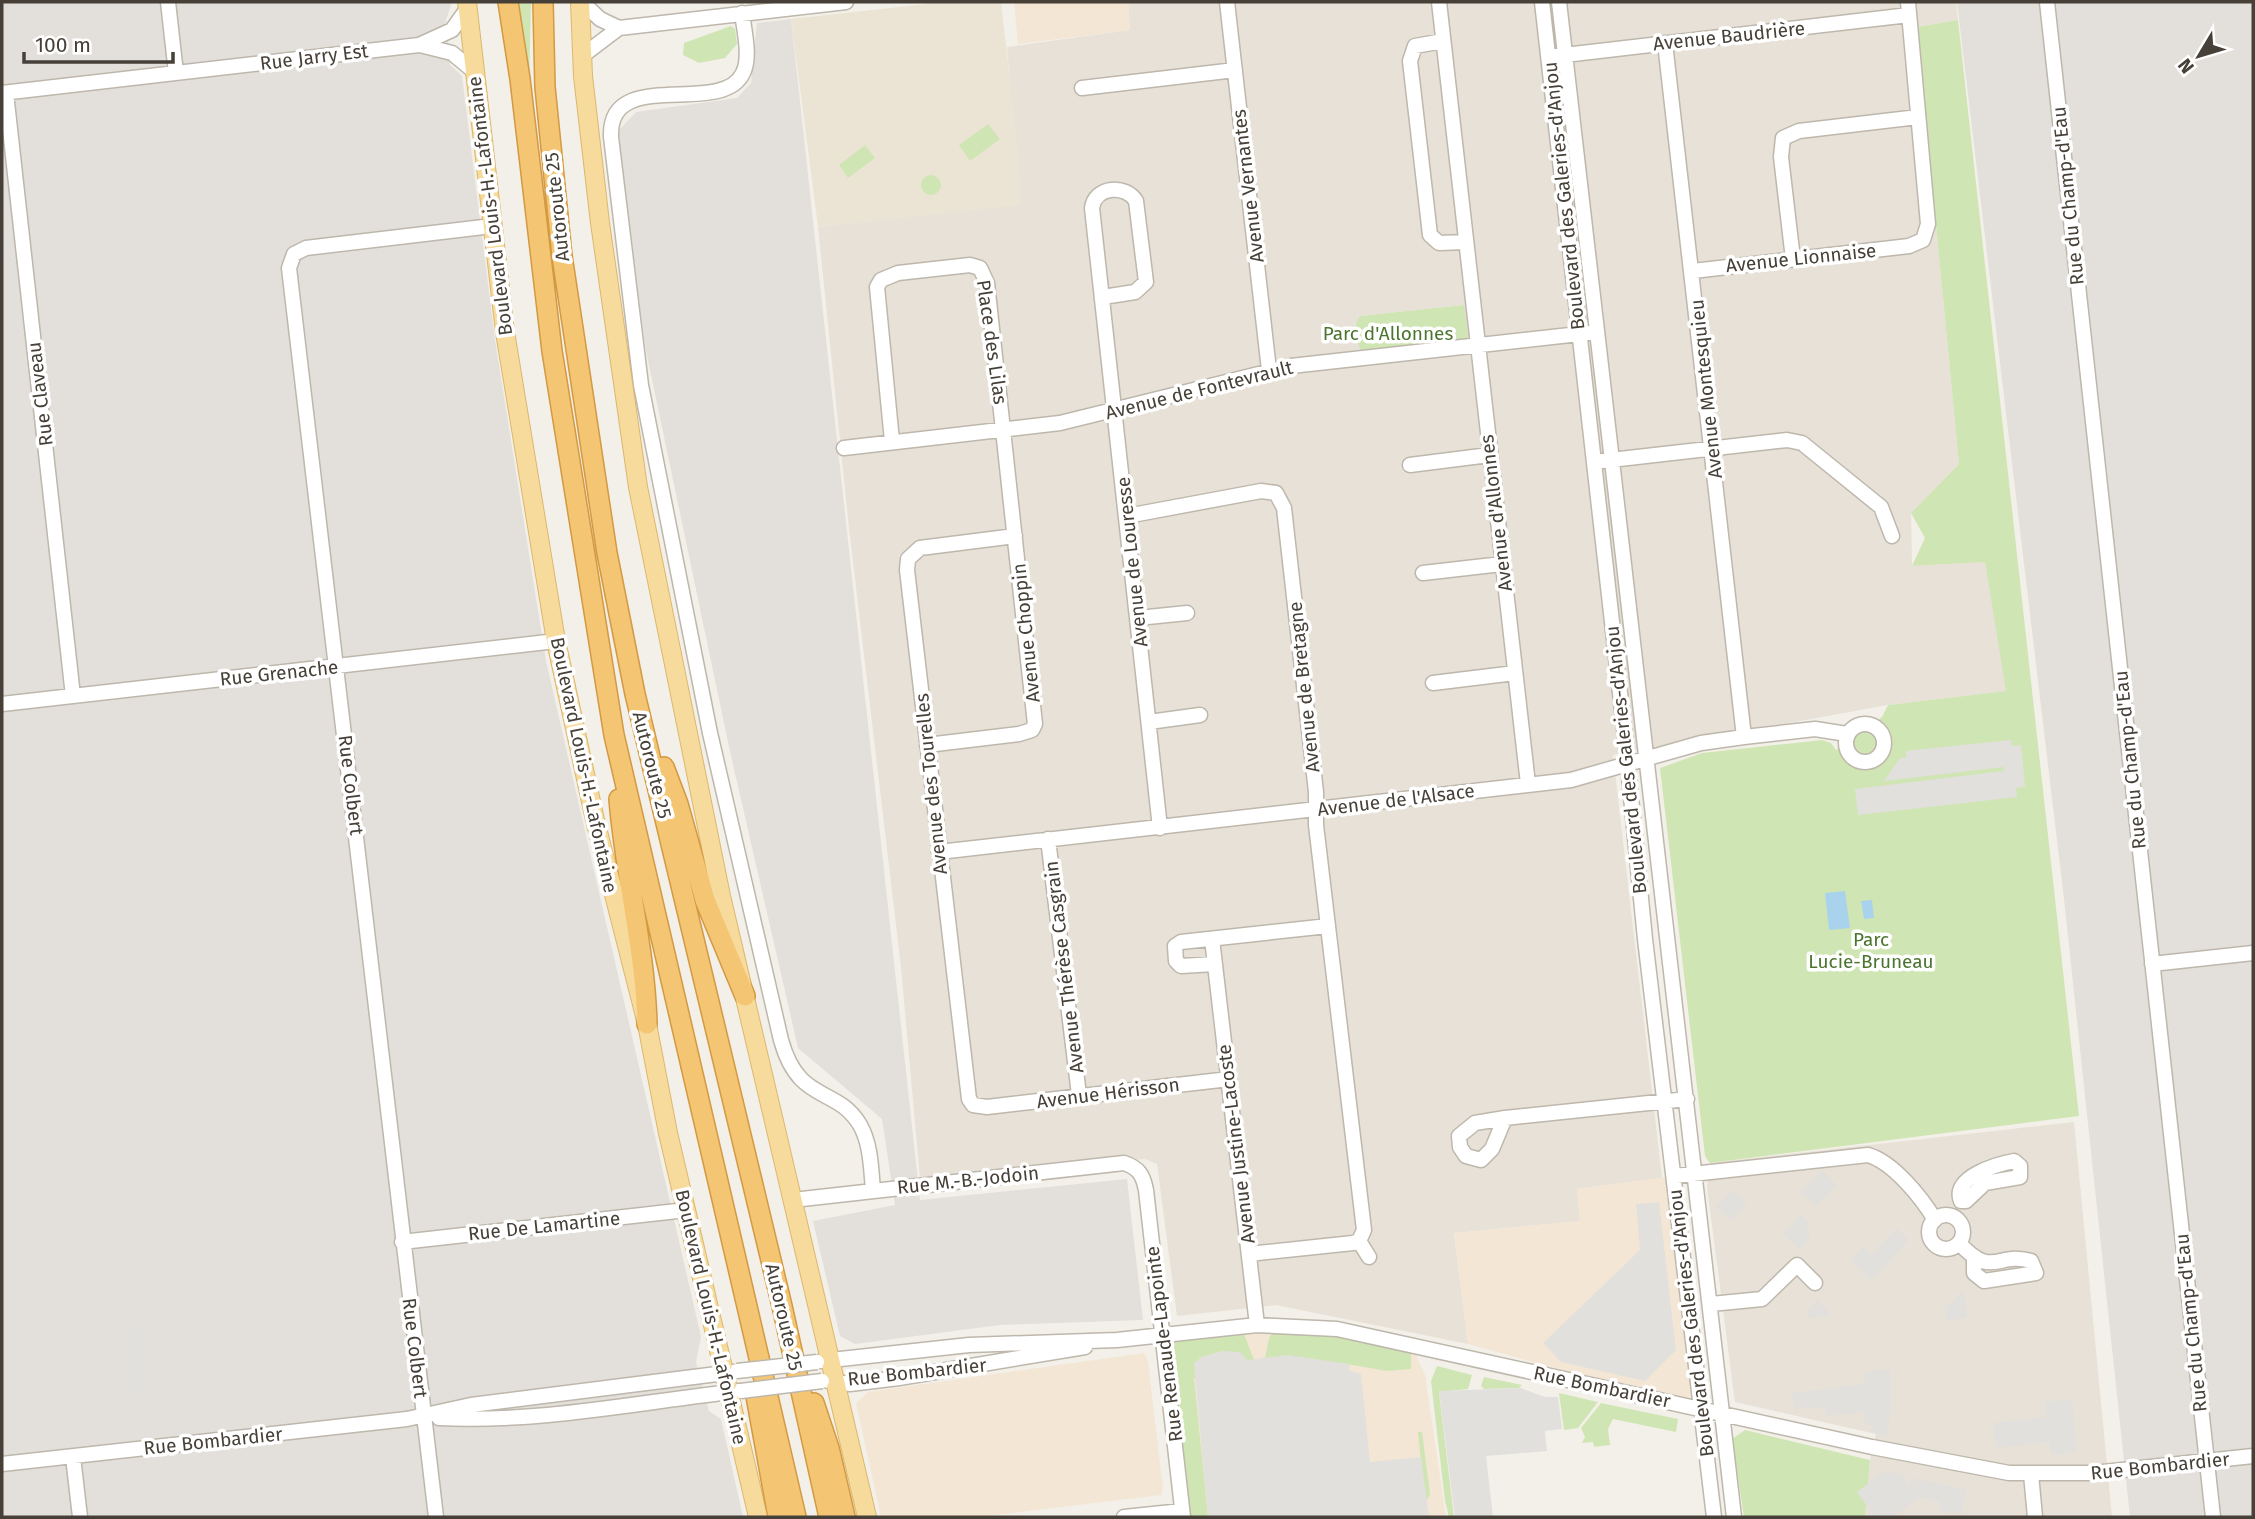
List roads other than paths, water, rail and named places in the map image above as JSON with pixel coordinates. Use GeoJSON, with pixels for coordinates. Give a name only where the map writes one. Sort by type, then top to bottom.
{"type":"FeatureCollection","features":[{"type":"Feature","properties":{"kind":"highway"},"geometry":{"type":"LineString","coordinates":[[499,2],[520,79]]}},
{"type":"Feature","properties":{"kind":"highway","name":"Autoroute 25"},"geometry":{"type":"LineString","coordinates":[[508,2],[520,79],[552,351],[614,735],[796,1517]]}},
{"type":"Feature","properties":{"kind":"highway","name":"Autoroute 25"},"geometry":{"type":"LineString","coordinates":[[543,2],[545,87],[572,332],[604,537],[635,694],[782,1306],[829,1517]]}},
{"type":"Feature","properties":{"kind":"highway"},"geometry":{"type":"LineString","coordinates":[[635,694],[678,804],[705,900],[745,996]]}},
{"type":"Feature","properties":{"kind":"highway"},"geometry":{"type":"LineString","coordinates":[[614,735],[623,850],[645,971],[647,1024]]}},
{"type":"Feature","properties":{"kind":"highway"},"geometry":{"type":"LineString","coordinates":[[735,1257],[766,1463],[778,1517]]}},
{"type":"Feature","properties":{"kind":"highway"},"geometry":{"type":"LineString","coordinates":[[782,1306],[829,1448],[845,1517]]}},
{"type":"Feature","properties":{"kind":"main road"},"geometry":{"type":"LineString","coordinates":[[581,2],[582,56],[607,289],[629,438],[681,710],[793,1200],[824,1361],[867,1517]]}},
{"type":"Feature","properties":{"kind":"main road","name":"Boulevard Louis-H.-Lafontaine"},"geometry":{"type":"LineString","coordinates":[[467,6],[519,431],[556,641],[618,921],[647,1024],[686,1210],[730,1372],[758,1517]]}},
{"type":"Feature","properties":{"kind":"street"},"geometry":{"type":"LineString","coordinates":[[168,2],[176,73]]}},
{"type":"Feature","properties":{"kind":"street"},"geometry":{"type":"LineString","coordinates":[[581,2],[600,19],[620,28]]}},
{"type":"Feature","properties":{"kind":"street"},"geometry":{"type":"LineString","coordinates":[[582,56],[620,28],[846,2]]}},
{"type":"Feature","properties":{"kind":"street","name":"Avenue Vernantes"},"geometry":{"type":"LineString","coordinates":[[1227,2],[1269,370]]}},
{"type":"Feature","properties":{"kind":"street","name":"Avenue d'Allonnes"},"geometry":{"type":"LineString","coordinates":[[1439,2],[1528,784]]}},
{"type":"Feature","properties":{"kind":"street","name":"Boulevard des Galeries-d'Anjou"},"geometry":{"type":"LineString","coordinates":[[1542,2],[1645,939],[1714,1517]]}},
{"type":"Feature","properties":{"kind":"street","name":"Boulevard des Galeries-d'Anjou"},"geometry":{"type":"LineString","coordinates":[[1559,2],[1734,1517]]}},
{"type":"Feature","properties":{"kind":"street","name":"Rue du Champ-d'Eau"},"geometry":{"type":"LineString","coordinates":[[2047,2],[2213,1517]]}},
{"type":"Feature","properties":{"kind":"street","name":"Rue Jarry Est"},"geometry":{"type":"LineString","coordinates":[[4,93],[419,45],[452,30],[467,6]]}},
{"type":"Feature","properties":{"kind":"street"},"geometry":{"type":"LineString","coordinates":[[1793,259],[1781,157],[1783,138],[1798,131],[1918,117],[1908,9]]}},
{"type":"Feature","properties":{"kind":"street","name":"Avenue Baudrière"},"geometry":{"type":"LineString","coordinates":[[1548,57],[1908,9]]}},
{"type":"Feature","properties":{"kind":"street"},"geometry":{"type":"LineString","coordinates":[[742,13],[746,54],[742,76],[726,88],[648,97],[624,105],[613,120],[611,137],[641,385],[712,745],[781,1040],[788,1062],[798,1079],[841,1106],[858,1122],[868,1145],[873,1190]]}},
{"type":"Feature","properties":{"kind":"street"},"geometry":{"type":"LineString","coordinates":[[1443,41],[1415,46],[1410,61],[1430,234],[1439,243],[1466,242]]}},
{"type":"Feature","properties":{"kind":"street","name":"Avenue Montesquieu"},"geometry":{"type":"LineString","coordinates":[[1665,43],[1744,737]]}},
{"type":"Feature","properties":{"kind":"street","name":"Rue Jarry Est"},"geometry":{"type":"LineString","coordinates":[[419,45],[452,53],[475,72]]}},
{"type":"Feature","properties":{"kind":"street"},"geometry":{"type":"LineString","coordinates":[[1082,88],[1235,70]]}},
{"type":"Feature","properties":{"kind":"street","name":"Rue Claveau"},"geometry":{"type":"LineString","coordinates":[[4,93],[73,696]]}},
{"type":"Feature","properties":{"kind":"street","name":"Avenue Lionnaise"},"geometry":{"type":"LineString","coordinates":[[1693,271],[1909,246],[1923,240],[1928,224],[1918,117]]}},
{"type":"Feature","properties":{"kind":"street","name":"Avenue de Louresse"},"geometry":{"type":"LineString","coordinates":[[1103,297],[1135,292],[1146,282],[1136,201],[1133,195],[1121,190],[1101,193],[1092,204],[1160,828]]}},
{"type":"Feature","properties":{"kind":"street","name":"Rue Colbert"},"geometry":{"type":"LineString","coordinates":[[436,1517],[290,260],[306,248],[492,226]]}},
{"type":"Feature","properties":{"kind":"street","name":"Place des Lilas"},"geometry":{"type":"LineString","coordinates":[[892,441],[877,288],[881,280],[889,275],[951,267],[975,265],[985,275],[1003,429]]}},
{"type":"Feature","properties":{"kind":"street","name":"Avenue de Fontevrault"},"geometry":{"type":"LineString","coordinates":[[844,448],[1042,426],[1115,411],[1269,370],[1596,332]]}},
{"type":"Feature","properties":{"kind":"street","name":"Avenue Choppin"},"geometry":{"type":"LineString","coordinates":[[927,745],[1019,734],[1032,730],[1035,724],[1003,429]]}},
{"type":"Feature","properties":{"kind":"street"},"geometry":{"type":"LineString","coordinates":[[1594,462],[1787,440],[1802,443],[1881,507],[1892,536]]}},
{"type":"Feature","properties":{"kind":"street"},"geometry":{"type":"LineString","coordinates":[[1409,465],[1489,455]]}},
{"type":"Feature","properties":{"kind":"street","name":"Avenue de Bretagne"},"geometry":{"type":"LineString","coordinates":[[1127,516],[1261,491],[1276,494],[1281,500],[1364,1230],[1359,1241]]}},
{"type":"Feature","properties":{"kind":"street","name":"Avenue des Tourelles"},"geometry":{"type":"LineString","coordinates":[[987,1107],[972,1105],[967,1091],[908,559],[920,548],[1016,536]]}},
{"type":"Feature","properties":{"kind":"street"},"geometry":{"type":"LineString","coordinates":[[1423,573],[1502,564]]}},
{"type":"Feature","properties":{"kind":"street"},"geometry":{"type":"LineString","coordinates":[[1138,618],[1187,613]]}},
{"type":"Feature","properties":{"kind":"street","name":"Rue Grenache"},"geometry":{"type":"LineString","coordinates":[[2,704],[556,641]]}},
{"type":"Feature","properties":{"kind":"street"},"geometry":{"type":"LineString","coordinates":[[1433,683],[1515,673]]}},
{"type":"Feature","properties":{"kind":"street"},"geometry":{"type":"LineString","coordinates":[[1149,722],[1200,715]]}},
{"type":"Feature","properties":{"kind":"street","name":"Avenue de l'Alsace"},"geometry":{"type":"LineString","coordinates":[[939,852],[1571,780],[1701,743],[1744,737],[1815,729],[1847,734]]}},
{"type":"Feature","properties":{"kind":"street","name":"Avenue Thérèse Casgrain"},"geometry":{"type":"LineString","coordinates":[[1048,839],[1079,1095]]}},
{"type":"Feature","properties":{"kind":"street"},"geometry":{"type":"LineString","coordinates":[[1215,964],[1184,967],[1176,961],[1177,944],[1328,926]]}},
{"type":"Feature","properties":{"kind":"street"},"geometry":{"type":"LineString","coordinates":[[1645,939],[1668,936]]}},
{"type":"Feature","properties":{"kind":"street","name":"Avenue Justine-Lacoste"},"geometry":{"type":"LineString","coordinates":[[1212,939],[1257,1325]]}},
{"type":"Feature","properties":{"kind":"street"},"geometry":{"type":"LineString","coordinates":[[2152,964],[2253,953]]}},
{"type":"Feature","properties":{"kind":"street","name":"Avenue Hérisson"},"geometry":{"type":"LineString","coordinates":[[987,1107],[1229,1079]]}},
{"type":"Feature","properties":{"kind":"street"},"geometry":{"type":"LineString","coordinates":[[1505,1118],[1687,1099]]}},
{"type":"Feature","properties":{"kind":"street"},"geometry":{"type":"LineString","coordinates":[[1674,1176],[1868,1155],[1888,1166],[1929,1209],[1935,1220]]}},
{"type":"Feature","properties":{"kind":"street","name":"Rue M.-B.-Jodoin"},"geometry":{"type":"LineString","coordinates":[[793,1200],[1124,1163],[1140,1172]]}},
{"type":"Feature","properties":{"kind":"street","name":"Rue Renaude-Lapointe"},"geometry":{"type":"LineString","coordinates":[[1140,1172],[1146,1190],[1183,1514]]}},
{"type":"Feature","properties":{"kind":"street"},"geometry":{"type":"LineString","coordinates":[[1954,1217],[1961,1200]]}},
{"type":"Feature","properties":{"kind":"street","name":"Rue De Lamartine"},"geometry":{"type":"LineString","coordinates":[[402,1242],[686,1210]]}},
{"type":"Feature","properties":{"kind":"street"},"geometry":{"type":"LineString","coordinates":[[1942,1216],[1954,1217],[1962,1229],[1959,1242],[1950,1248],[1935,1244],[1930,1230],[1935,1220],[1942,1216]]}},
{"type":"Feature","properties":{"kind":"street"},"geometry":{"type":"LineString","coordinates":[[1249,1254],[1359,1241],[1369,1256]]}},
{"type":"Feature","properties":{"kind":"street"},"geometry":{"type":"LineString","coordinates":[[1959,1242],[1974,1259]]}},
{"type":"Feature","properties":{"kind":"street","name":"Boulevard des Galeries-d'Anjou"},"geometry":{"type":"LineString","coordinates":[[1711,1304],[1762,1299],[1797,1265],[1815,1283]]}},
{"type":"Feature","properties":{"kind":"street","name":"Rue Bombardier"},"geometry":{"type":"LineString","coordinates":[[2,1464],[424,1417],[471,1405],[824,1361],[1008,1342],[1117,1340],[1257,1325],[1336,1329],[1948,1463],[2031,1474],[2094,1473],[2253,1456]]}},
{"type":"Feature","properties":{"kind":"street","name":"Rue Bombardier"},"geometry":{"type":"LineString","coordinates":[[424,1417],[481,1420],[531,1417],[829,1381],[849,1384],[1027,1359],[1117,1340]]}},
{"type":"Feature","properties":{"kind":"street"},"geometry":{"type":"LineString","coordinates":[[73,1457],[80,1517]]}},
{"type":"Feature","properties":{"kind":"street"},"geometry":{"type":"LineString","coordinates":[[2031,1474],[2035,1517]]}},
{"type":"Feature","properties":{"kind":"street"},"geometry":{"type":"LineString","coordinates":[[1124,1517],[1183,1514]]}},
{"type":"Feature","properties":{"kind":"water"},"geometry":{"type":"Polygon","coordinates":[[[1845,891],[1850,928],[1829,930],[1825,893],[1845,891]]]}},
{"type":"Feature","properties":{"kind":"water"},"geometry":{"type":"Polygon","coordinates":[[[1872,900],[1874,918],[1864,919],[1861,901],[1872,900]]]}},
{"type":"Feature","properties":{"kind":"park label","name":"Parc d'Allonnes"},"geometry":{"type":"Point","coordinates":[1388,333]}},
{"type":"Feature","properties":{"kind":"park label","name":"Parc Lucie-Bruneau"},"geometry":{"type":"Point","coordinates":[1871,950]}}]}
